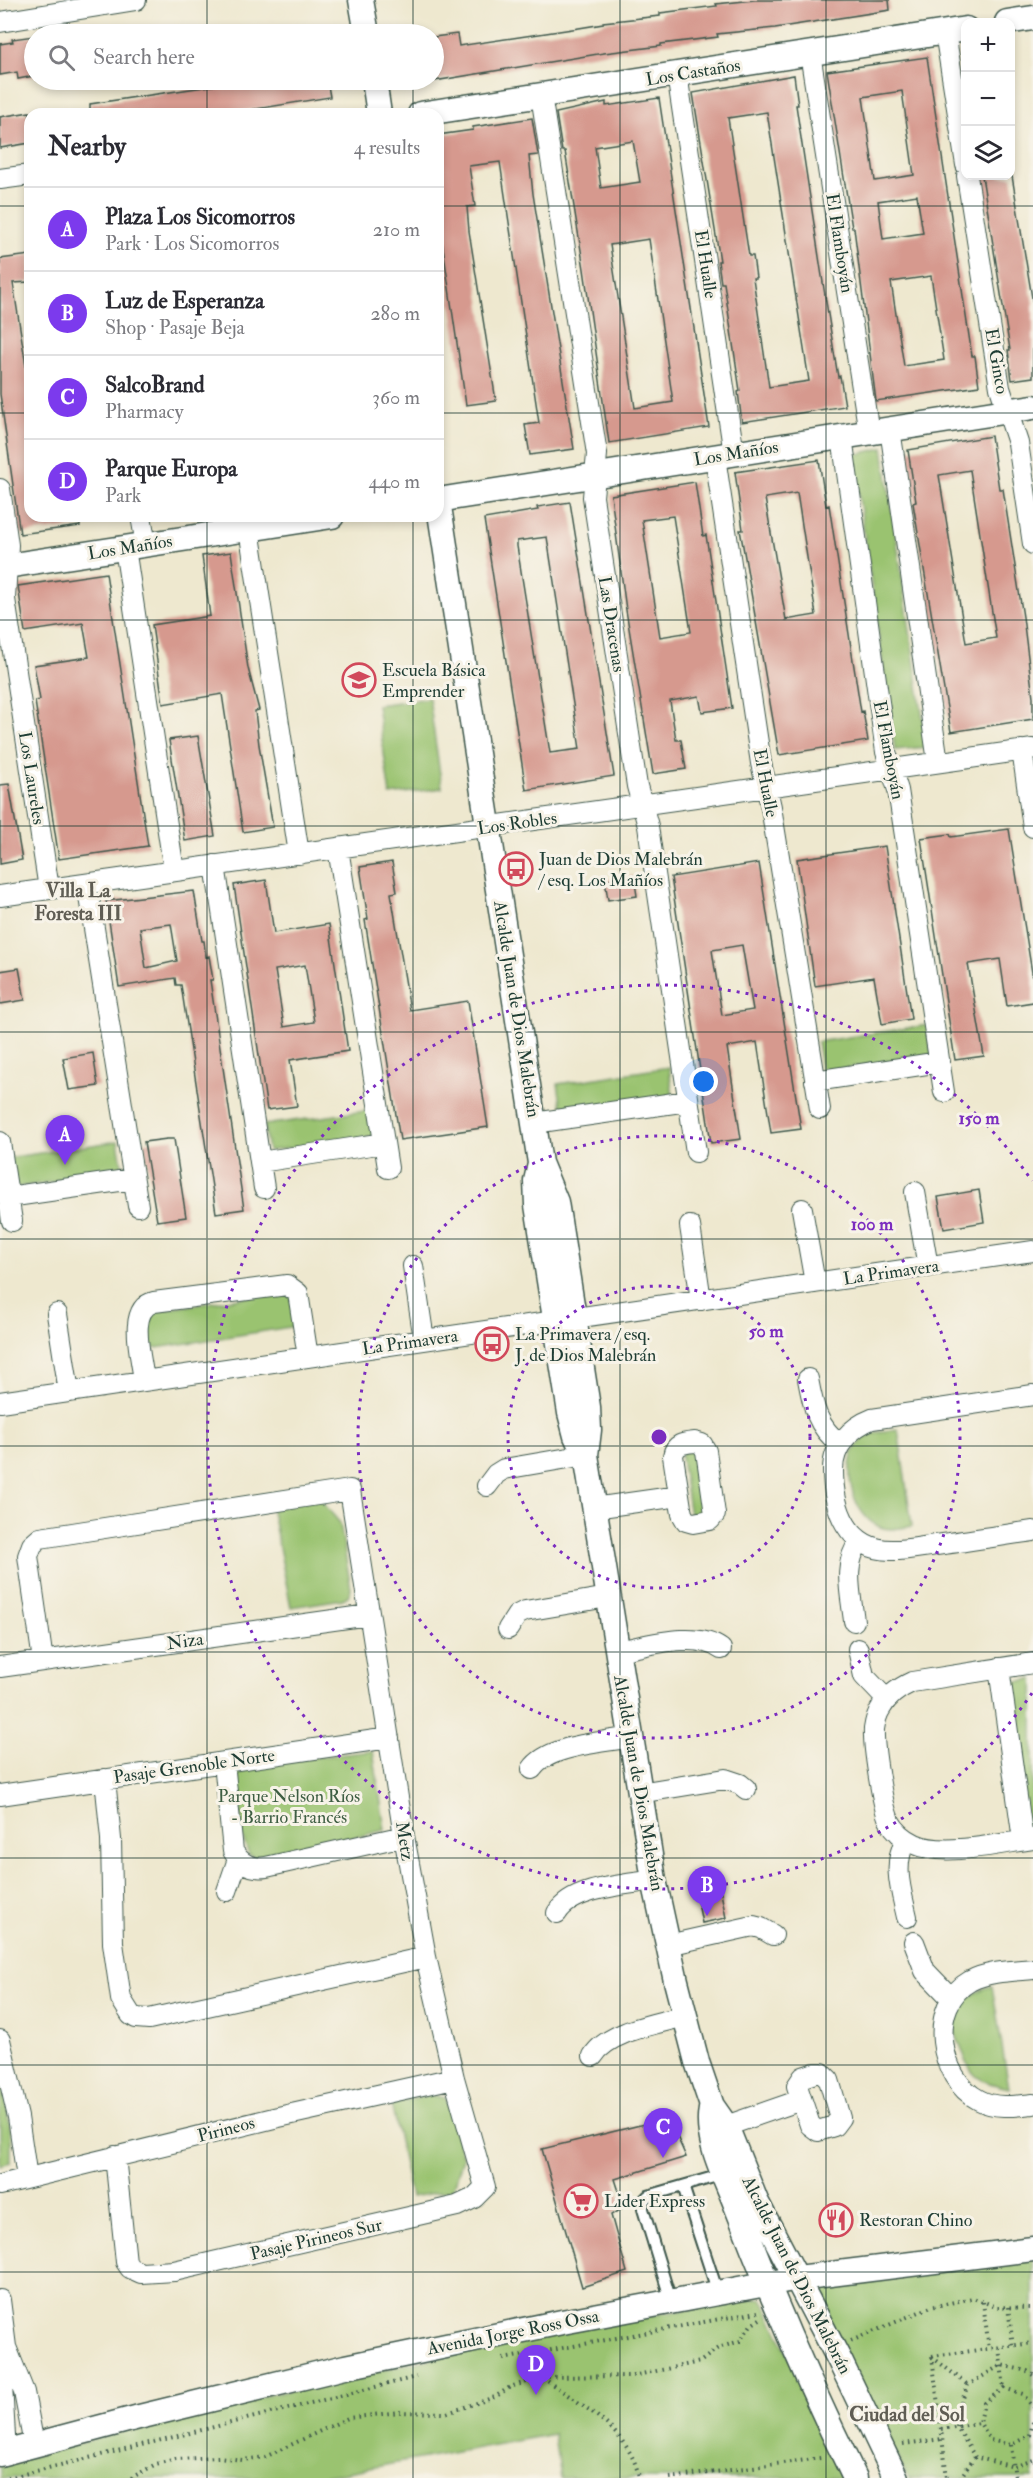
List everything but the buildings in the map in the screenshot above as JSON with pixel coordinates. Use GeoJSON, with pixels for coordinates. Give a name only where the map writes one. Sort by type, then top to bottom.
{"type":"FeatureCollection","features":[{"type":"Feature","properties":{"kind":"street"},"geometry":{"type":"LineString","coordinates":[[0,22],[62,6],[136,0]]}},
{"type":"Feature","properties":{"kind":"street"},"geometry":{"type":"LineString","coordinates":[[361,0],[365,24]]}},
{"type":"Feature","properties":{"kind":"street"},"geometry":{"type":"LineString","coordinates":[[1015,21],[1033,18]]}},
{"type":"Feature","properties":{"kind":"street"},"geometry":{"type":"LineString","coordinates":[[955,31],[963,126]]}},
{"type":"Feature","properties":{"kind":"street","name":"Los Castaños"},"geometry":{"type":"LineString","coordinates":[[444,110],[955,31]]}},
{"type":"Feature","properties":{"kind":"street","name":"El Flamboyán"},"geometry":{"type":"LineString","coordinates":[[810,53],[938,762]]}},
{"type":"Feature","properties":{"kind":"street","name":"El Hualle"},"geometry":{"type":"LineString","coordinates":[[677,74],[761,763],[820,1109]]}},
{"type":"Feature","properties":{"kind":"street"},"geometry":{"type":"LineString","coordinates":[[375,90],[378,108]]}},
{"type":"Feature","properties":{"kind":"street","name":"Las Dracenas"},"geometry":{"type":"LineString","coordinates":[[541,95],[597,454],[593,497],[637,786],[648,826],[696,1152]]}},
{"type":"Feature","properties":{"kind":"street"},"geometry":{"type":"LineString","coordinates":[[0,179],[24,176]]}},
{"type":"Feature","properties":{"kind":"street","name":"El Ginco"},"geometry":{"type":"LineString","coordinates":[[968,180],[1000,388],[1018,443],[1033,544]]}},
{"type":"Feature","properties":{"kind":"street","name":"Los Mañíos"},"geometry":{"type":"LineString","coordinates":[[444,499],[1033,407]]}},
{"type":"Feature","properties":{"kind":"street","name":"El Flamboyán"},"geometry":{"type":"LineString","coordinates":[[842,437],[886,752],[898,790],[944,1092]]}},
{"type":"Feature","properties":{"kind":"street","name":"Los Laureles"},"geometry":{"type":"LineString","coordinates":[[0,489],[8,545],[4,567],[5,598],[49,889]]}},
{"type":"Feature","properties":{"kind":"street"},"geometry":{"type":"LineString","coordinates":[[140,522],[135,546],[174,872]]}},
{"type":"Feature","properties":{"kind":"street","name":"Los Mañíos"},"geometry":{"type":"LineString","coordinates":[[4,567],[249,529],[273,522]]}},
{"type":"Feature","properties":{"kind":"street","name":"Alcalde Juan de Dios Malebrán"},"geometry":{"type":"LineString","coordinates":[[441,522],[540,1163],[536,1181],[537,1205],[565,1320],[572,1424],[586,1455],[639,1793],[668,1945],[685,2016],[712,2106],[726,2126],[756,2201],[840,2361],[896,2478]]}},
{"type":"Feature","properties":{"kind":"street"},"geometry":{"type":"LineString","coordinates":[[249,529],[299,854]]}},
{"type":"Feature","properties":{"kind":"street"},"geometry":{"type":"LineString","coordinates":[[1027,749],[1033,827]]}},
{"type":"Feature","properties":{"kind":"street","name":"Los Robles"},"geometry":{"type":"LineString","coordinates":[[0,896],[1027,749]]}},
{"type":"Feature","properties":{"kind":"street"},"geometry":{"type":"LineString","coordinates":[[338,848],[388,1168]]}},
{"type":"Feature","properties":{"kind":"street"},"geometry":{"type":"LineString","coordinates":[[215,866],[264,1188]]}},
{"type":"Feature","properties":{"kind":"street"},"geometry":{"type":"LineString","coordinates":[[87,884],[138,1206]]}},
{"type":"Feature","properties":{"kind":"street"},"geometry":{"type":"LineString","coordinates":[[815,1081],[940,1062]]}},
{"type":"Feature","properties":{"kind":"street"},"geometry":{"type":"LineString","coordinates":[[534,1123],[688,1101]]}},
{"type":"Feature","properties":{"kind":"street"},"geometry":{"type":"LineString","coordinates":[[0,1142],[12,1221]]}},
{"type":"Feature","properties":{"kind":"street"},"geometry":{"type":"LineString","coordinates":[[260,1162],[384,1143]]}},
{"type":"Feature","properties":{"kind":"street"},"geometry":{"type":"LineString","coordinates":[[8,1197],[133,1179]]}},
{"type":"Feature","properties":{"kind":"street"},"geometry":{"type":"LineString","coordinates":[[915,1192],[928,1267]]}},
{"type":"Feature","properties":{"kind":"street"},"geometry":{"type":"LineString","coordinates":[[802,1209],[815,1283]]}},
{"type":"Feature","properties":{"kind":"street"},"geometry":{"type":"LineString","coordinates":[[690,1226],[701,1300]]}},
{"type":"Feature","properties":{"kind":"street","name":"La Primavera"},"geometry":{"type":"LineString","coordinates":[[0,1402],[1033,1251]]}},
{"type":"Feature","properties":{"kind":"street"},"geometry":{"type":"LineString","coordinates":[[413,1266],[424,1340]]}},
{"type":"Feature","properties":{"kind":"street"},"geometry":{"type":"LineString","coordinates":[[144,1381],[137,1318],[143,1306],[154,1302],[287,1285],[298,1293],[308,1357]]}},
{"type":"Feature","properties":{"kind":"street"},"geometry":{"type":"LineString","coordinates":[[57,1314],[69,1392]]}},
{"type":"Feature","properties":{"kind":"street"},"geometry":{"type":"LineString","coordinates":[[808,1379],[813,1407],[820,1424],[840,1444]]}},
{"type":"Feature","properties":{"kind":"street"},"geometry":{"type":"LineString","coordinates":[[1033,1395],[872,1419],[852,1431],[840,1444],[833,1466],[837,1506],[846,1528],[860,1541],[881,1550],[1033,1531]]}},
{"type":"Feature","properties":{"kind":"street"},"geometry":{"type":"LineString","coordinates":[[487,1486],[496,1474],[504,1469],[586,1455]]}},
{"type":"Feature","properties":{"kind":"street","name":"Metz"},"geometry":{"type":"LineString","coordinates":[[43,1661],[28,1561],[32,1545],[45,1536],[350,1490],[404,1836],[426,1957],[454,2078],[485,2187]]}},
{"type":"Feature","properties":{"kind":"street"},"geometry":{"type":"LineString","coordinates":[[594,1508],[679,1496]]}},
{"type":"Feature","properties":{"kind":"street"},"geometry":{"type":"LineString","coordinates":[[854,1621],[849,1565],[860,1541]]}},
{"type":"Feature","properties":{"kind":"street"},"geometry":{"type":"LineString","coordinates":[[508,1629],[517,1615],[525,1611],[608,1597]]}},
{"type":"Feature","properties":{"kind":"street","name":"Niza"},"geometry":{"type":"LineString","coordinates":[[0,1667],[369,1615]]}},
{"type":"Feature","properties":{"kind":"street"},"geometry":{"type":"LineString","coordinates":[[617,1651],[692,1639],[708,1641],[721,1649]]}},
{"type":"Feature","properties":{"kind":"street"},"geometry":{"type":"LineString","coordinates":[[858,1649],[864,1676],[886,1700]]}},
{"type":"Feature","properties":{"kind":"street"},"geometry":{"type":"LineString","coordinates":[[999,1668],[1028,1840],[940,1850],[922,1847],[906,1839],[894,1828],[888,1817],[874,1740],[877,1718],[886,1700],[901,1687],[912,1682],[999,1668],[1033,1663]]}},
{"type":"Feature","properties":{"kind":"street"},"geometry":{"type":"LineString","coordinates":[[532,1769],[541,1758],[554,1752],[630,1737]]}},
{"type":"Feature","properties":{"kind":"street","name":"Pasaje Grenoble Norte"},"geometry":{"type":"LineString","coordinates":[[0,1795],[389,1738]]}},
{"type":"Feature","properties":{"kind":"street"},"geometry":{"type":"LineString","coordinates":[[224,1762],[231,1843],[238,1859],[244,1864],[258,1868],[404,1836]]}},
{"type":"Feature","properties":{"kind":"street"},"geometry":{"type":"LineString","coordinates":[[105,1779],[111,1839],[113,1943],[121,2000],[136,2018],[149,2019],[426,1957]]}},
{"type":"Feature","properties":{"kind":"street"},"geometry":{"type":"LineString","coordinates":[[639,1793],[717,1779],[733,1780],[746,1789]]}},
{"type":"Feature","properties":{"kind":"street"},"geometry":{"type":"LineString","coordinates":[[906,1839],[898,1857],[897,1868],[907,1917]]}},
{"type":"Feature","properties":{"kind":"street"},"geometry":{"type":"LineString","coordinates":[[227,1891],[238,1859]]}},
{"type":"Feature","properties":{"kind":"street"},"geometry":{"type":"LineString","coordinates":[[557,1913],[565,1902],[581,1894],[654,1880]]}},
{"type":"Feature","properties":{"kind":"street"},"geometry":{"type":"LineString","coordinates":[[668,1945],[753,1926],[774,1935]]}},
{"type":"Feature","properties":{"kind":"street"},"geometry":{"type":"LineString","coordinates":[[914,1942],[925,1971],[951,1998]]}},
{"type":"Feature","properties":{"kind":"street"},"geometry":{"type":"LineString","coordinates":[[1033,1969],[980,1976],[964,1985],[951,1998],[945,2009],[942,2032],[950,2063],[960,2084],[972,2096],[990,2104],[1007,2107],[1033,2104]]}},
{"type":"Feature","properties":{"kind":"street"},"geometry":{"type":"LineString","coordinates":[[592,2056],[601,2045],[613,2038],[685,2016]]}},
{"type":"Feature","properties":{"kind":"street"},"geometry":{"type":"LineString","coordinates":[[0,2040],[18,2117],[27,2178]]}},
{"type":"Feature","properties":{"kind":"street","name":"Pirineos"},"geometry":{"type":"LineString","coordinates":[[0,2185],[115,2156],[454,2078]]}},
{"type":"Feature","properties":{"kind":"street"},"geometry":{"type":"LineString","coordinates":[[726,2126],[801,2100]]}},
{"type":"Feature","properties":{"kind":"street","name":"Alcalde Juan de Dios Malebrán"},"geometry":{"type":"LineString","coordinates":[[712,2106],[711,2131],[724,2174],[767,2284],[769,2313],[855,2478]]}},
{"type":"Feature","properties":{"kind":"street","name":"Pasaje Pirineos Sur"},"geometry":{"type":"LineString","coordinates":[[115,2156],[123,2216],[125,2255],[130,2268],[141,2274],[174,2271],[457,2206],[474,2198],[485,2187]]}},
{"type":"Feature","properties":{"kind":"street","name":"Avenida Jorge Ross Ossa"},"geometry":{"type":"LineString","coordinates":[[3,2453],[345,2367],[671,2301],[798,2278],[1033,2249]]}},
{"type":"Feature","properties":{"kind":"street"},"geometry":{"type":"LineString","coordinates":[[0,2300],[6,2347],[2,2385],[3,2453]]}},
{"type":"Feature","properties":{"kind":"street"},"geometry":{"type":"LineString","coordinates":[[6,2347],[24,2392],[34,2445]]}},
{"type":"Feature","properties":{"kind":"lane"},"geometry":{"type":"LineString","coordinates":[[671,2301],[642,2205],[648,2196],[724,2174]]}},
{"type":"Feature","properties":{"kind":"lane"},"geometry":{"type":"LineString","coordinates":[[683,2186],[718,2293]]}},
{"type":"Feature","properties":{"kind":"path"},"geometry":{"type":"LineString","coordinates":[[850,2342],[932,2307],[973,2298],[1008,2307],[1033,2308]]}},
{"type":"Feature","properties":{"kind":"path"},"geometry":{"type":"LineString","coordinates":[[983,2302],[989,2349]]}},
{"type":"Feature","properties":{"kind":"path"},"geometry":{"type":"LineString","coordinates":[[1008,2307],[1012,2346]]}},
{"type":"Feature","properties":{"kind":"path"},"geometry":{"type":"LineString","coordinates":[[494,2360],[769,2313]]}},
{"type":"Feature","properties":{"kind":"path"},"geometry":{"type":"LineString","coordinates":[[131,2478],[156,2464],[176,2459],[219,2457],[242,2460],[265,2457],[348,2418],[399,2412],[447,2414],[495,2397],[510,2387],[543,2377],[632,2376],[700,2362],[718,2348],[740,2341],[751,2325],[769,2313]]}},
{"type":"Feature","properties":{"kind":"path"},"geometry":{"type":"LineString","coordinates":[[932,2356],[1033,2343]]}},
{"type":"Feature","properties":{"kind":"path"},"geometry":{"type":"LineString","coordinates":[[999,2348],[1004,2388]]}},
{"type":"Feature","properties":{"kind":"path"},"geometry":{"type":"LineString","coordinates":[[932,2356],[968,2385]]}},
{"type":"Feature","properties":{"kind":"path"},"geometry":{"type":"LineString","coordinates":[[932,2356],[947,2478]]}},
{"type":"Feature","properties":{"kind":"path"},"geometry":{"type":"LineString","coordinates":[[1033,2375],[1027,2371],[1001,2365],[968,2385],[960,2406],[957,2427],[975,2457],[1014,2467],[1033,2460]]}},
{"type":"Feature","properties":{"kind":"path"},"geometry":{"type":"LineString","coordinates":[[8,2478],[426,2374]]}},
{"type":"Feature","properties":{"kind":"path"},"geometry":{"type":"LineString","coordinates":[[543,2377],[610,2427],[629,2450],[638,2468],[639,2478]]}},
{"type":"Feature","properties":{"kind":"path"},"geometry":{"type":"LineString","coordinates":[[1004,2388],[1023,2394],[1033,2407]]}},
{"type":"Feature","properties":{"kind":"path"},"geometry":{"type":"LineString","coordinates":[[1004,2388],[984,2403],[980,2423],[990,2440],[1011,2445],[1030,2434],[1033,2422]]}},
{"type":"Feature","properties":{"kind":"path"},"geometry":{"type":"LineString","coordinates":[[888,2421],[938,2412]]}},
{"type":"Feature","properties":{"kind":"path"},"geometry":{"type":"LineString","coordinates":[[941,2428],[980,2423]]}},
{"type":"Feature","properties":{"kind":"path"},"geometry":{"type":"LineString","coordinates":[[899,2445],[942,2439]]}},
{"type":"Feature","properties":{"kind":"path"},"geometry":{"type":"LineString","coordinates":[[1011,2445],[1015,2478]]}},
{"type":"Feature","properties":{"kind":"path"},"geometry":{"type":"LineString","coordinates":[[960,2478],[975,2457]]}},
{"type":"Feature","properties":{"kind":"path"},"geometry":{"type":"LineString","coordinates":[[670,2478],[822,2458]]}},
{"type":"Feature","properties":{"kind":"green space"},"geometry":{"type":"Polygon","coordinates":[[[883,448],[927,747],[895,750],[853,455],[883,448]]]}},
{"type":"Feature","properties":{"kind":"green space"},"geometry":{"type":"Polygon","coordinates":[[[429,698],[442,788],[390,795],[377,705],[429,698]]]}},
{"type":"Feature","properties":{"kind":"green space"},"geometry":{"type":"Polygon","coordinates":[[[927,1025],[932,1055],[822,1072],[817,1042],[927,1025]]]}},
{"type":"Feature","properties":{"kind":"green space"},"geometry":{"type":"Polygon","coordinates":[[[669,1067],[673,1097],[563,1114],[558,1084],[669,1067]]]}},
{"type":"Feature","properties":{"kind":"green space"},"geometry":{"type":"Polygon","coordinates":[[[373,1110],[377,1136],[268,1151],[264,1125],[373,1110]]]}},
{"type":"Feature","properties":{"kind":"green space"},"geometry":{"type":"Polygon","coordinates":[[[118,1141],[123,1171],[12,1188],[8,1158],[118,1141]]]}},
{"type":"Feature","properties":{"kind":"green space"},"geometry":{"type":"Polygon","coordinates":[[[279,1292],[291,1295],[297,1326],[150,1349],[146,1321],[149,1312],[279,1292]]]}},
{"type":"Feature","properties":{"kind":"green space"},"geometry":{"type":"Polygon","coordinates":[[[898,1429],[912,1526],[888,1529],[870,1521],[862,1512],[852,1489],[850,1464],[853,1452],[867,1436],[898,1429]]]}},
{"type":"Feature","properties":{"kind":"green space"},"geometry":{"type":"Polygon","coordinates":[[[700,1449],[710,1512],[690,1515],[680,1452],[700,1449]]]}},
{"type":"Feature","properties":{"kind":"green space"},"geometry":{"type":"Polygon","coordinates":[[[319,1498],[340,1523],[351,1589],[348,1596],[343,1599],[291,1607],[271,1507],[319,1498]]]}},
{"type":"Feature","properties":{"kind":"green space"},"geometry":{"type":"Polygon","coordinates":[[[1033,1679],[1033,1832],[1027,1832],[1007,1683],[1033,1679]]]}},
{"type":"Feature","properties":{"kind":"green space","name":"Parque Nelson Ríos - Barrio Francés"},"geometry":{"type":"Polygon","coordinates":[[[373,1751],[385,1830],[267,1859],[258,1859],[249,1855],[242,1836],[237,1766],[373,1751]]]}},
{"type":"Feature","properties":{"kind":"green space"},"geometry":{"type":"Polygon","coordinates":[[[992,1986],[1009,2088],[986,2082],[974,2074],[967,2063],[955,2032],[957,2015],[964,2002],[984,1988],[992,1986]]]}},
{"type":"Feature","properties":{"kind":"green space"},"geometry":{"type":"Polygon","coordinates":[[[0,2069],[11,2133],[11,2162],[0,2165],[0,2069]]]}},
{"type":"Feature","properties":{"kind":"green space"},"geometry":{"type":"Polygon","coordinates":[[[431,2095],[445,2098],[463,2158],[452,2190],[411,2197],[391,2104],[431,2095]]]}},
{"type":"Feature","properties":{"kind":"green space"},"geometry":{"type":"Polygon","coordinates":[[[1033,2257],[1033,2478],[908,2478],[813,2290],[1033,2257]]]}},
{"type":"Feature","properties":{"kind":"green space"},"geometry":{"type":"Polygon","coordinates":[[[762,2298],[846,2478],[560,2478],[554,2434],[315,2478],[0,2478],[0,2465],[202,2410],[570,2328],[762,2298]]]}},
{"type":"Feature","properties":{"kind":"place","name":"Escuela Básica Emprender"},"geometry":{"type":"Point","coordinates":[359,680]}},
{"type":"Feature","properties":{"kind":"place","name":"Juan de Dios Malebrán / esq. Los Mañíos"},"geometry":{"type":"Point","coordinates":[516,869]}},
{"type":"Feature","properties":{"kind":"place","name":"Plaza Los Sicomorros"},"geometry":{"type":"Point","coordinates":[65,1165]}},
{"type":"Feature","properties":{"kind":"place","name":"La Primavera / esq. J. de Dios Malebrán"},"geometry":{"type":"Point","coordinates":[492,1344]}},
{"type":"Feature","properties":{"kind":"place","name":"Luz de Esperanza"},"geometry":{"type":"Point","coordinates":[707,1916]}},
{"type":"Feature","properties":{"kind":"place","name":"SalcoBrand"},"geometry":{"type":"Point","coordinates":[663,2158]}},
{"type":"Feature","properties":{"kind":"place","name":"Lider Express"},"geometry":{"type":"Point","coordinates":[581,2201]}},
{"type":"Feature","properties":{"kind":"place","name":"Restoran Chino"},"geometry":{"type":"Point","coordinates":[836,2220]}},
{"type":"Feature","properties":{"kind":"place","name":"Parque Europa"},"geometry":{"type":"Point","coordinates":[536,2395]}},
{"type":"Feature","properties":{"kind":"district","name":"Villa La Foresta III"},"geometry":{"type":"Point","coordinates":[78,902]}},
{"type":"Feature","properties":{"kind":"district","name":"Ciudad del Sol"},"geometry":{"type":"Point","coordinates":[907,2414]}}]}
